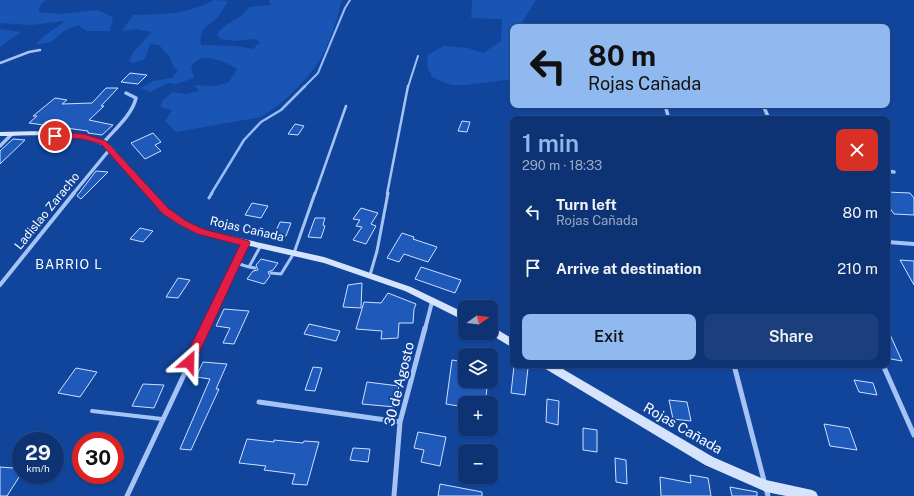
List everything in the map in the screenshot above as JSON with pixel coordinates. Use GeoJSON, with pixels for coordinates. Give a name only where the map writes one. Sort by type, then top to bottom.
{"type":"FeatureCollection","features":[{"type":"Feature","properties":{"kind":"main road"},"geometry":{"type":"LineString","coordinates":[[0,134],[84,136],[104,142]]}},
{"type":"Feature","properties":{"kind":"main road","name":"Rojas Cañada"},"geometry":{"type":"LineString","coordinates":[[104,142],[165,211],[183,223],[201,232],[260,247],[324,260],[370,274],[408,289],[458,314]]}},
{"type":"Feature","properties":{"kind":"main road"},"geometry":{"type":"LineString","coordinates":[[498,334],[510,342]]}},
{"type":"Feature","properties":{"kind":"main road","name":"Rojas Cañada"},"geometry":{"type":"LineString","coordinates":[[552,368],[709,461],[767,491],[812,496]]}},
{"type":"Feature","properties":{"kind":"street"},"geometry":{"type":"LineString","coordinates":[[0,63],[29,52],[40,50]]}},
{"type":"Feature","properties":{"kind":"street"},"geometry":{"type":"LineString","coordinates":[[104,142],[131,110],[136,101],[136,98],[126,93]]}},
{"type":"Feature","properties":{"kind":"street"},"geometry":{"type":"LineString","coordinates":[[0,146],[12,134]]}},
{"type":"Feature","properties":{"kind":"street","name":"Ladislao Zaracho"},"geometry":{"type":"LineString","coordinates":[[0,285],[110,149]]}},
{"type":"Feature","properties":{"kind":"street"},"geometry":{"type":"LineString","coordinates":[[890,171],[894,172]]}},
{"type":"Feature","properties":{"kind":"street"},"geometry":{"type":"LineString","coordinates":[[890,242],[914,244]]}},
{"type":"Feature","properties":{"kind":"street"},"geometry":{"type":"LineString","coordinates":[[127,496],[246,243]]}},
{"type":"Feature","properties":{"kind":"street","name":"30 de Agosto"},"geometry":{"type":"LineString","coordinates":[[394,496],[400,422],[432,302]]}},
{"type":"Feature","properties":{"kind":"street"},"geometry":{"type":"LineString","coordinates":[[735,368],[767,491]]}},
{"type":"Feature","properties":{"kind":"street"},"geometry":{"type":"LineString","coordinates":[[883,368],[914,435]]}},
{"type":"Feature","properties":{"kind":"street"},"geometry":{"type":"LineString","coordinates":[[259,402],[400,422]]}},
{"type":"Feature","properties":{"kind":"lane"},"geometry":{"type":"LineString","coordinates":[[370,274],[377,251],[406,92],[418,56]]}},
{"type":"Feature","properties":{"kind":"lane"},"geometry":{"type":"LineString","coordinates":[[271,274],[281,274],[294,253],[346,106]]}},
{"type":"Feature","properties":{"kind":"lane"},"geometry":{"type":"LineString","coordinates":[[249,267],[260,247]]}},
{"type":"Feature","properties":{"kind":"lane"},"geometry":{"type":"LineString","coordinates":[[236,263],[254,268]]}},
{"type":"Feature","properties":{"kind":"lane"},"geometry":{"type":"LineString","coordinates":[[92,411],[162,419]]}},
{"type":"Feature","properties":{"kind":"shaded area"},"geometry":{"type":"Polygon","coordinates":[[[0,0],[47,0],[42,3],[38,12],[62,14],[97,10],[113,17],[110,31],[87,31],[78,25],[64,31],[51,42],[36,45],[45,35],[65,21],[31,25],[0,23],[0,0]]]}},
{"type":"Feature","properties":{"kind":"shaded area"},"geometry":{"type":"Polygon","coordinates":[[[214,0],[228,1],[217,18],[203,30],[201,45],[235,46],[253,49],[260,42],[255,39],[234,41],[221,39],[217,35],[224,27],[242,15],[249,7],[271,5],[269,0],[343,0],[341,2],[331,36],[320,60],[297,88],[276,107],[261,117],[176,132],[165,121],[172,110],[160,107],[163,100],[173,92],[186,94],[199,91],[194,85],[216,86],[229,82],[237,69],[226,63],[212,59],[200,59],[195,62],[191,68],[194,78],[176,84],[168,83],[150,92],[140,88],[153,81],[172,78],[178,70],[174,68],[169,56],[159,45],[150,44],[145,59],[133,63],[129,61],[133,52],[152,32],[136,29],[122,31],[133,15],[175,13],[193,9],[214,0]]]}},
{"type":"Feature","properties":{"kind":"shaded area"},"geometry":{"type":"Polygon","coordinates":[[[472,0],[536,0],[521,24],[510,24],[510,79],[465,85],[451,85],[432,77],[427,66],[428,54],[444,46],[468,48],[483,53],[501,41],[502,19],[471,18],[472,0]]]}},
{"type":"Feature","properties":{"kind":"shaded area"},"geometry":{"type":"Polygon","coordinates":[[[0,29],[21,32],[0,47],[0,29]]]}},
{"type":"Feature","properties":{"kind":"building"},"geometry":{"type":"Polygon","coordinates":[[[130,73],[147,75],[138,84],[121,82],[130,73]]]}},
{"type":"Feature","properties":{"kind":"building"},"geometry":{"type":"Polygon","coordinates":[[[106,88],[118,88],[101,106],[104,106],[89,120],[113,125],[102,135],[88,133],[88,131],[29,123],[37,116],[33,116],[55,98],[67,100],[62,104],[92,103],[106,88]]]}},
{"type":"Feature","properties":{"kind":"building"},"geometry":{"type":"Polygon","coordinates":[[[462,121],[470,122],[467,132],[458,131],[462,121]]]}},
{"type":"Feature","properties":{"kind":"building"},"geometry":{"type":"Polygon","coordinates":[[[295,124],[304,126],[298,135],[288,134],[295,124]]]}},
{"type":"Feature","properties":{"kind":"building"},"geometry":{"type":"Polygon","coordinates":[[[153,133],[161,142],[155,145],[161,151],[145,159],[131,143],[153,133]]]}},
{"type":"Feature","properties":{"kind":"building"},"geometry":{"type":"Polygon","coordinates":[[[13,139],[25,140],[0,164],[0,151],[13,139]]]}},
{"type":"Feature","properties":{"kind":"building"},"geometry":{"type":"Polygon","coordinates":[[[96,171],[108,172],[81,199],[77,196],[96,171]]]}},
{"type":"Feature","properties":{"kind":"building"},"geometry":{"type":"Polygon","coordinates":[[[890,192],[910,193],[914,198],[914,215],[894,214],[890,208],[890,192]]]}},
{"type":"Feature","properties":{"kind":"building"},"geometry":{"type":"Polygon","coordinates":[[[252,203],[268,206],[261,218],[245,215],[252,203]]]}},
{"type":"Feature","properties":{"kind":"building"},"geometry":{"type":"Polygon","coordinates":[[[361,208],[378,213],[371,224],[376,226],[366,244],[353,240],[362,227],[356,226],[360,220],[353,219],[361,208]]]}},
{"type":"Feature","properties":{"kind":"building"},"geometry":{"type":"Polygon","coordinates":[[[315,218],[325,218],[323,225],[325,226],[321,238],[308,237],[315,218]]]}},
{"type":"Feature","properties":{"kind":"building"},"geometry":{"type":"Polygon","coordinates":[[[280,222],[291,223],[286,236],[274,235],[280,222]]]}},
{"type":"Feature","properties":{"kind":"building"},"geometry":{"type":"Polygon","coordinates":[[[140,228],[153,231],[143,242],[130,239],[140,228]]]}},
{"type":"Feature","properties":{"kind":"building"},"geometry":{"type":"Polygon","coordinates":[[[402,233],[414,237],[413,239],[437,247],[428,262],[404,254],[399,262],[387,258],[402,233]]]}},
{"type":"Feature","properties":{"kind":"building"},"geometry":{"type":"Polygon","coordinates":[[[261,259],[278,263],[273,270],[268,272],[270,276],[264,284],[247,279],[253,271],[258,270],[256,265],[261,259]]]}},
{"type":"Feature","properties":{"kind":"building"},"geometry":{"type":"Polygon","coordinates":[[[900,260],[914,261],[914,285],[900,260]]]}},
{"type":"Feature","properties":{"kind":"building"},"geometry":{"type":"Polygon","coordinates":[[[421,267],[461,280],[455,293],[415,279],[421,267]]]}},
{"type":"Feature","properties":{"kind":"building"},"geometry":{"type":"Polygon","coordinates":[[[178,278],[190,280],[178,298],[166,297],[178,278]]]}},
{"type":"Feature","properties":{"kind":"building"},"geometry":{"type":"Polygon","coordinates":[[[362,283],[361,308],[343,307],[348,285],[362,283]]]}},
{"type":"Feature","properties":{"kind":"building"},"geometry":{"type":"Polygon","coordinates":[[[388,293],[416,304],[413,323],[399,323],[398,338],[381,339],[382,331],[356,329],[364,302],[381,303],[388,293]]]}},
{"type":"Feature","properties":{"kind":"building"},"geometry":{"type":"Polygon","coordinates":[[[224,309],[249,311],[234,344],[223,343],[230,328],[216,326],[224,309]]]}},
{"type":"Feature","properties":{"kind":"building"},"geometry":{"type":"Polygon","coordinates":[[[309,324],[340,331],[336,341],[304,334],[309,324]]]}},
{"type":"Feature","properties":{"kind":"building"},"geometry":{"type":"Polygon","coordinates":[[[890,335],[902,361],[891,359],[890,357],[890,335]]]}},
{"type":"Feature","properties":{"kind":"building"},"geometry":{"type":"Polygon","coordinates":[[[452,360],[458,361],[458,388],[487,388],[486,396],[458,396],[458,406],[446,404],[452,360]]]}},
{"type":"Feature","properties":{"kind":"building"},"geometry":{"type":"Polygon","coordinates":[[[203,362],[227,364],[216,389],[219,389],[191,450],[180,449],[210,379],[196,377],[203,362]]]}},
{"type":"Feature","properties":{"kind":"building"},"geometry":{"type":"Polygon","coordinates":[[[313,367],[322,368],[315,391],[305,390],[313,367]]]}},
{"type":"Feature","properties":{"kind":"building"},"geometry":{"type":"Polygon","coordinates":[[[76,368],[97,372],[80,397],[58,393],[76,368]]]}},
{"type":"Feature","properties":{"kind":"building"},"geometry":{"type":"Polygon","coordinates":[[[514,368],[528,368],[525,395],[511,393],[514,368]]]}},
{"type":"Feature","properties":{"kind":"building"},"geometry":{"type":"Polygon","coordinates":[[[854,380],[873,383],[877,395],[859,392],[854,380]]]}},
{"type":"Feature","properties":{"kind":"building"},"geometry":{"type":"Polygon","coordinates":[[[367,382],[399,386],[395,407],[362,404],[367,382]]]}},
{"type":"Feature","properties":{"kind":"building"},"geometry":{"type":"Polygon","coordinates":[[[143,384],[164,385],[154,408],[132,406],[143,384]]]}},
{"type":"Feature","properties":{"kind":"building"},"geometry":{"type":"Polygon","coordinates":[[[547,399],[559,401],[558,425],[546,422],[547,399]]]}},
{"type":"Feature","properties":{"kind":"building"},"geometry":{"type":"Polygon","coordinates":[[[669,400],[687,402],[691,421],[673,419],[669,400]]]}},
{"type":"Feature","properties":{"kind":"building"},"geometry":{"type":"Polygon","coordinates":[[[824,424],[849,428],[857,450],[830,446],[824,424]]]}},
{"type":"Feature","properties":{"kind":"building"},"geometry":{"type":"Polygon","coordinates":[[[583,428],[597,430],[597,452],[583,450],[583,428]]]}},
{"type":"Feature","properties":{"kind":"building"},"geometry":{"type":"Polygon","coordinates":[[[418,432],[446,437],[440,466],[421,462],[424,450],[414,448],[418,432]]]}},
{"type":"Feature","properties":{"kind":"building"},"geometry":{"type":"Polygon","coordinates":[[[247,439],[274,442],[274,440],[303,443],[304,441],[319,442],[307,485],[292,484],[295,474],[264,470],[266,466],[239,463],[247,439]]]}},
{"type":"Feature","properties":{"kind":"building"},"geometry":{"type":"Polygon","coordinates":[[[353,448],[370,449],[368,462],[350,460],[353,448]]]}},
{"type":"Feature","properties":{"kind":"building"},"geometry":{"type":"Polygon","coordinates":[[[615,458],[626,460],[627,484],[616,482],[615,458]]]}},
{"type":"Feature","properties":{"kind":"building"},"geometry":{"type":"Polygon","coordinates":[[[0,467],[12,468],[12,484],[15,484],[7,496],[0,496],[0,467]]]}},
{"type":"Feature","properties":{"kind":"building"},"geometry":{"type":"Polygon","coordinates":[[[690,475],[708,478],[711,496],[661,496],[660,477],[691,483],[690,475]]]}},
{"type":"Feature","properties":{"kind":"building"},"geometry":{"type":"Polygon","coordinates":[[[440,484],[482,492],[482,496],[438,496],[440,484]]]}},
{"type":"Feature","properties":{"kind":"building"},"geometry":{"type":"Polygon","coordinates":[[[730,487],[757,492],[757,496],[732,496],[730,487]]]}},
{"type":"Feature","properties":{"kind":"waterway"},"geometry":{"type":"LineString","coordinates":[[211,194],[244,140],[261,122],[281,110],[318,73],[345,8],[350,0]]}},
{"type":"Feature","properties":{"kind":"waterway"},"geometry":{"type":"LineString","coordinates":[[209,198],[212,193]]}},
{"type":"Feature","properties":{"kind":"district","name":"BARRIO L"},"geometry":{"type":"Point","coordinates":[69,264]}},
{"type":"Feature","properties":{"kind":"route"},"geometry":{"type":"LineString","coordinates":[[55,136],[84,136],[104,142],[165,211],[183,223],[201,232],[246,243],[189,362]]}}]}
